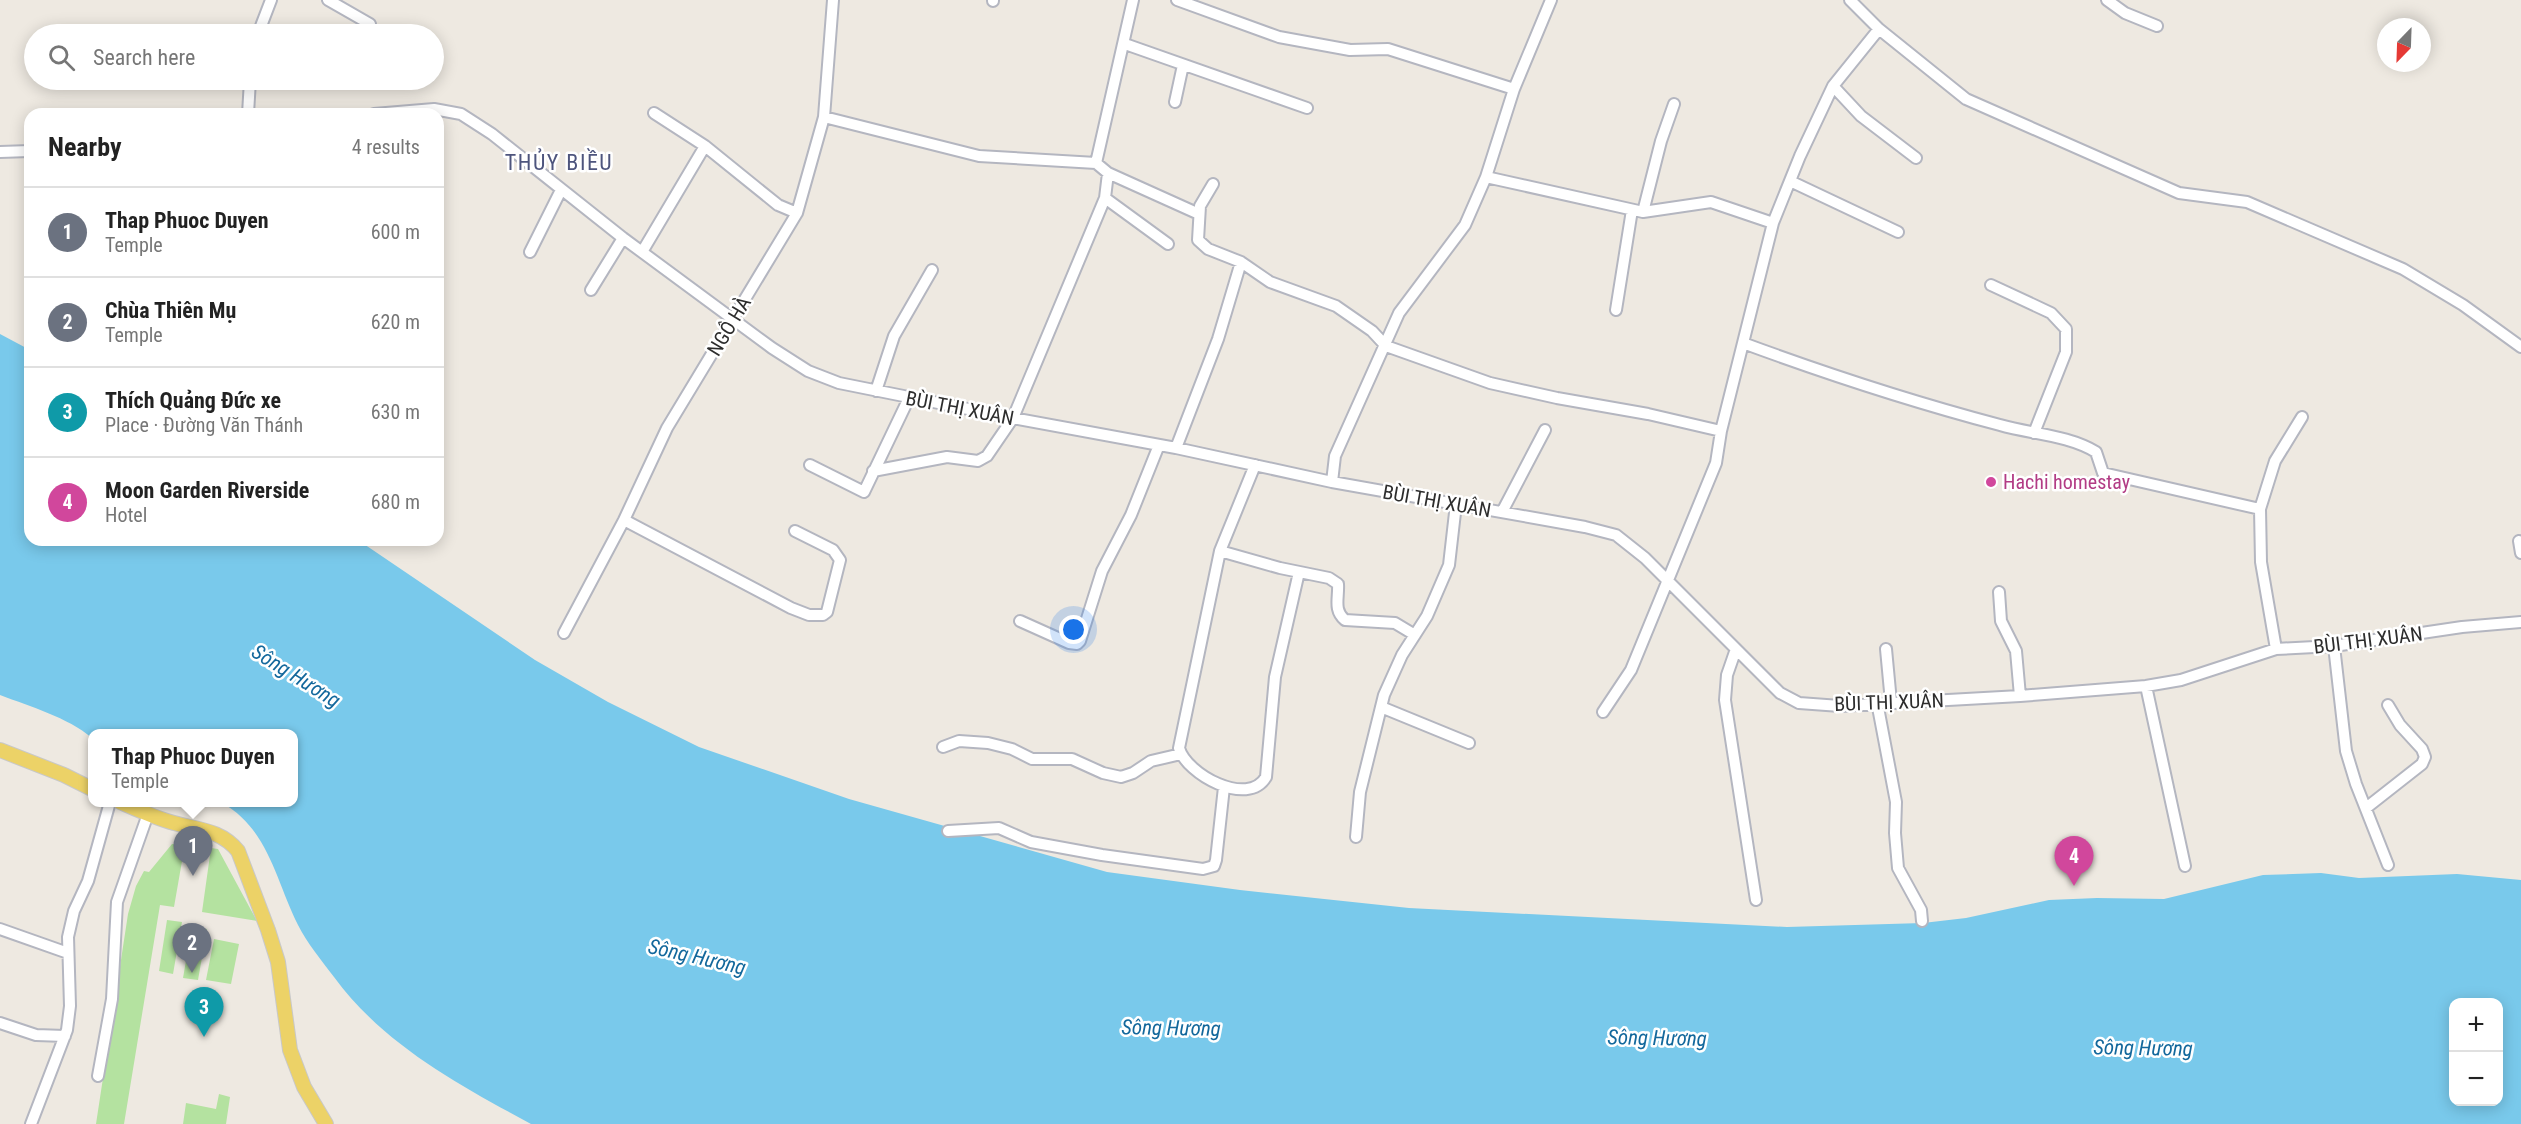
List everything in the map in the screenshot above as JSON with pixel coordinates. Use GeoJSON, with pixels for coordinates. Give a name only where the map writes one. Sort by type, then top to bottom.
{"type":"FeatureCollection","features":[{"type":"Feature","properties":{"kind":"main road"},"geometry":{"type":"LineString","coordinates":[[0,750],[64,774],[88,786]]}},
{"type":"Feature","properties":{"kind":"main road"},"geometry":{"type":"LineString","coordinates":[[132,807],[148,814],[217,833],[232,843],[242,858],[268,930],[279,969],[290,1050],[304,1086],[326,1124]]}},
{"type":"Feature","properties":{"kind":"street"},"geometry":{"type":"LineString","coordinates":[[262,24],[271,0]]}},
{"type":"Feature","properties":{"kind":"street"},"geometry":{"type":"LineString","coordinates":[[328,0],[370,24]]}},
{"type":"Feature","properties":{"kind":"street","name":"NGÔ HÀ"},"geometry":{"type":"LineString","coordinates":[[564,633],[624,520],[667,428],[797,213],[824,117],[833,0]]}},
{"type":"Feature","properties":{"kind":"street"},"geometry":{"type":"LineString","coordinates":[[1096,163],[1125,44],[1133,0]]}},
{"type":"Feature","properties":{"kind":"street"},"geometry":{"type":"LineString","coordinates":[[1177,0],[1280,37],[1350,50],[1388,49],[1514,89]]}},
{"type":"Feature","properties":{"kind":"street"},"geometry":{"type":"LineString","coordinates":[[1332,482],[1335,456],[1399,313],[1465,225],[1486,177],[1514,89],[1551,0]]}},
{"type":"Feature","properties":{"kind":"street"},"geometry":{"type":"LineString","coordinates":[[1850,0],[1879,29],[1966,99],[2179,193],[2247,202],[2403,269],[2463,305],[2521,347]]}},
{"type":"Feature","properties":{"kind":"street"},"geometry":{"type":"LineString","coordinates":[[2107,0],[2125,13],[2157,26]]}},
{"type":"Feature","properties":{"kind":"street"},"geometry":{"type":"LineString","coordinates":[[1603,712],[1631,670],[1716,463],[1721,431],[1773,224],[1790,181],[1833,86],[1879,29]]}},
{"type":"Feature","properties":{"kind":"street"},"geometry":{"type":"LineString","coordinates":[[1125,44],[1307,108]]}},
{"type":"Feature","properties":{"kind":"street"},"geometry":{"type":"LineString","coordinates":[[1175,102],[1184,65]]}},
{"type":"Feature","properties":{"kind":"street"},"geometry":{"type":"LineString","coordinates":[[1833,86],[1861,116],[1916,158]]}},
{"type":"Feature","properties":{"kind":"street"},"geometry":{"type":"LineString","coordinates":[[248,108],[249,90]]}},
{"type":"Feature","properties":{"kind":"street"},"geometry":{"type":"LineString","coordinates":[[1616,310],[1638,211],[1674,104]]}},
{"type":"Feature","properties":{"kind":"street","name":"BÙI THỊ XUÂN"},"geometry":{"type":"LineString","coordinates":[[444,111],[461,114],[492,134],[623,238],[733,320],[808,371],[839,383],[909,398],[1176,448],[1332,482],[1585,526],[1616,535],[1667,580],[1780,693],[1799,703],[1840,706],[2146,686],[2181,680],[2276,649],[2334,646],[2462,627],[2521,622]]}},
{"type":"Feature","properties":{"kind":"street"},"geometry":{"type":"LineString","coordinates":[[654,113],[705,146],[778,205],[797,213]]}},
{"type":"Feature","properties":{"kind":"street"},"geometry":{"type":"LineString","coordinates":[[824,117],[979,156],[1096,163],[1108,173],[1192,209],[1198,214]]}},
{"type":"Feature","properties":{"kind":"street"},"geometry":{"type":"LineString","coordinates":[[642,252],[705,146]]}},
{"type":"Feature","properties":{"kind":"street"},"geometry":{"type":"LineString","coordinates":[[0,152],[24,151]]}},
{"type":"Feature","properties":{"kind":"street"},"geometry":{"type":"LineString","coordinates":[[873,471],[948,457],[978,461],[987,456],[1013,418],[1105,198],[1108,173]]}},
{"type":"Feature","properties":{"kind":"street"},"geometry":{"type":"LineString","coordinates":[[1486,177],[1638,211],[1711,202],[1773,224]]}},
{"type":"Feature","properties":{"kind":"street"},"geometry":{"type":"LineString","coordinates":[[1790,181],[1898,232]]}},
{"type":"Feature","properties":{"kind":"street"},"geometry":{"type":"LineString","coordinates":[[1213,184],[1198,214],[1198,240],[1208,249],[1241,262],[1270,282],[1336,306],[1372,331],[1386,346],[1490,383],[1721,431]]}},
{"type":"Feature","properties":{"kind":"street"},"geometry":{"type":"LineString","coordinates":[[530,252],[561,190]]}},
{"type":"Feature","properties":{"kind":"street"},"geometry":{"type":"LineString","coordinates":[[1105,198],[1168,244]]}},
{"type":"Feature","properties":{"kind":"street"},"geometry":{"type":"LineString","coordinates":[[591,290],[623,238]]}},
{"type":"Feature","properties":{"kind":"street"},"geometry":{"type":"LineString","coordinates":[[1176,448],[1220,332],[1241,262]]}},
{"type":"Feature","properties":{"kind":"street"},"geometry":{"type":"LineString","coordinates":[[876,391],[894,336],[932,270]]}},
{"type":"Feature","properties":{"kind":"street"},"geometry":{"type":"LineString","coordinates":[[1991,285],[2050,313],[2066,329],[2066,352],[2034,433]]}},
{"type":"Feature","properties":{"kind":"street"},"geometry":{"type":"LineString","coordinates":[[1743,343],[1836,378],[2001,426],[2084,444],[2096,452],[2103,473],[2260,508]]}},
{"type":"Feature","properties":{"kind":"street"},"geometry":{"type":"LineString","coordinates":[[810,465],[862,493],[865,491],[909,398]]}},
{"type":"Feature","properties":{"kind":"street"},"geometry":{"type":"LineString","coordinates":[[2276,649],[2261,562],[2260,508],[2275,461],[2302,417]]}},
{"type":"Feature","properties":{"kind":"street"},"geometry":{"type":"LineString","coordinates":[[1502,512],[1545,430]]}},
{"type":"Feature","properties":{"kind":"street"},"geometry":{"type":"LineString","coordinates":[[1020,621],[1069,643],[1077,644],[1080,641],[1102,571],[1131,514],[1159,445]]}},
{"type":"Feature","properties":{"kind":"street"},"geometry":{"type":"LineString","coordinates":[[1255,465],[1220,551],[1179,748],[1181,754],[1200,773],[1224,787],[1253,789],[1262,784],[1266,777],[1275,677],[1299,572]]}},
{"type":"Feature","properties":{"kind":"street"},"geometry":{"type":"LineString","coordinates":[[1356,837],[1360,792],[1381,707],[1392,674],[1427,616],[1449,565],[1456,504]]}},
{"type":"Feature","properties":{"kind":"street"},"geometry":{"type":"LineString","coordinates":[[624,520],[791,608],[809,615],[823,615],[827,612],[840,560],[833,550],[795,531]]}},
{"type":"Feature","properties":{"kind":"street"},"geometry":{"type":"LineString","coordinates":[[2519,541],[2521,553]]}},
{"type":"Feature","properties":{"kind":"street"},"geometry":{"type":"LineString","coordinates":[[1220,551],[1335,581],[1339,590],[1337,606],[1345,620],[1395,623],[1415,635]]}},
{"type":"Feature","properties":{"kind":"street"},"geometry":{"type":"LineString","coordinates":[[1999,592],[2001,621],[2016,651],[2020,696]]}},
{"type":"Feature","properties":{"kind":"street"},"geometry":{"type":"LineString","coordinates":[[2334,646],[2346,751],[2388,865]]}},
{"type":"Feature","properties":{"kind":"street"},"geometry":{"type":"LineString","coordinates":[[1736,649],[1727,675],[1725,700],[1756,900]]}},
{"type":"Feature","properties":{"kind":"street"},"geometry":{"type":"LineString","coordinates":[[1886,649],[1891,702]]}},
{"type":"Feature","properties":{"kind":"street"},"geometry":{"type":"LineString","coordinates":[[2146,686],[2185,866]]}},
{"type":"Feature","properties":{"kind":"street"},"geometry":{"type":"LineString","coordinates":[[1877,702],[1896,802],[1895,833],[1898,868],[1921,910],[1922,921]]}},
{"type":"Feature","properties":{"kind":"street"},"geometry":{"type":"LineString","coordinates":[[2366,808],[2422,764],[2425,757],[2422,749],[2400,725],[2388,705]]}},
{"type":"Feature","properties":{"kind":"street"},"geometry":{"type":"LineString","coordinates":[[1381,707],[1469,743]]}},
{"type":"Feature","properties":{"kind":"street"},"geometry":{"type":"LineString","coordinates":[[943,747],[959,741],[988,743],[1012,749],[1032,759],[1072,759],[1103,773],[1121,777],[1133,773],[1151,761],[1181,754]]}},
{"type":"Feature","properties":{"kind":"street"},"geometry":{"type":"LineString","coordinates":[[948,831],[999,828],[1031,843],[1203,869],[1214,866],[1216,860],[1224,787]]}},
{"type":"Feature","properties":{"kind":"street"},"geometry":{"type":"LineString","coordinates":[[31,1124],[65,1036],[70,1006],[68,937],[74,912],[88,881],[109,807]]}},
{"type":"Feature","properties":{"kind":"street"},"geometry":{"type":"LineString","coordinates":[[98,1076],[112,999],[117,902],[148,814]]}},
{"type":"Feature","properties":{"kind":"street"},"geometry":{"type":"LineString","coordinates":[[0,929],[68,953]]}},
{"type":"Feature","properties":{"kind":"street"},"geometry":{"type":"LineString","coordinates":[[0,1023],[36,1035],[65,1036]]}},
{"type":"Feature","properties":{"kind":"green space"},"geometry":{"type":"Polygon","coordinates":[[[172,844],[185,844],[174,907],[160,905],[124,1124],[96,1124],[128,914],[136,886],[144,871],[149,872],[172,844]]]}},
{"type":"Feature","properties":{"kind":"green space"},"geometry":{"type":"Polygon","coordinates":[[[191,847],[204,849],[201,862],[189,860],[191,847]]]}},
{"type":"Feature","properties":{"kind":"green space"},"geometry":{"type":"Polygon","coordinates":[[[211,848],[218,849],[257,921],[202,912],[211,848]]]}},
{"type":"Feature","properties":{"kind":"green space"},"geometry":{"type":"Polygon","coordinates":[[[167,920],[182,922],[173,974],[159,971],[167,920]]]}},
{"type":"Feature","properties":{"kind":"green space"},"geometry":{"type":"Polygon","coordinates":[[[192,926],[207,929],[198,980],[183,978],[192,926]]]}},
{"type":"Feature","properties":{"kind":"green space"},"geometry":{"type":"Polygon","coordinates":[[[214,939],[239,944],[231,984],[206,980],[214,939]]]}},
{"type":"Feature","properties":{"kind":"green space"},"geometry":{"type":"Polygon","coordinates":[[[219,1094],[230,1097],[226,1124],[183,1124],[186,1103],[216,1109],[219,1094]]]}},
{"type":"Feature","properties":{"kind":"water","name":"Sông Hương"},"geometry":{"type":"Polygon","coordinates":[[[0,334],[24,347],[24,546],[367,546],[535,660],[608,702],[699,747],[849,799],[1107,872],[1240,890],[1409,908],[1787,927],[1923,923],[1966,918],[2049,900],[2164,899],[2263,875],[2321,873],[2359,878],[2457,874],[2521,880],[2521,1124],[531,1124],[424,1061],[399,1043],[354,1001],[302,932],[260,841],[250,826],[228,807],[298,807],[298,729],[88,729],[88,735],[60,718],[0,695],[0,334]]]}},
{"type":"Feature","properties":{"kind":"place","name":"Hachi homestay"},"geometry":{"type":"Point","coordinates":[1991,482]}},
{"type":"Feature","properties":{"kind":"place","name":"Thap Phuoc Duyen"},"geometry":{"type":"Point","coordinates":[193,876]}},
{"type":"Feature","properties":{"kind":"place","name":"Moon Garden Riverside"},"geometry":{"type":"Point","coordinates":[2074,886]}},
{"type":"Feature","properties":{"kind":"place","name":"Chùa Thiên Mụ"},"geometry":{"type":"Point","coordinates":[192,973]}},
{"type":"Feature","properties":{"kind":"place","name":"Thích Quảng Đức xe"},"geometry":{"type":"Point","coordinates":[204,1037]}},
{"type":"Feature","properties":{"kind":"district","name":"THỦY BIỀU"},"geometry":{"type":"Point","coordinates":[559,162]}}]}
